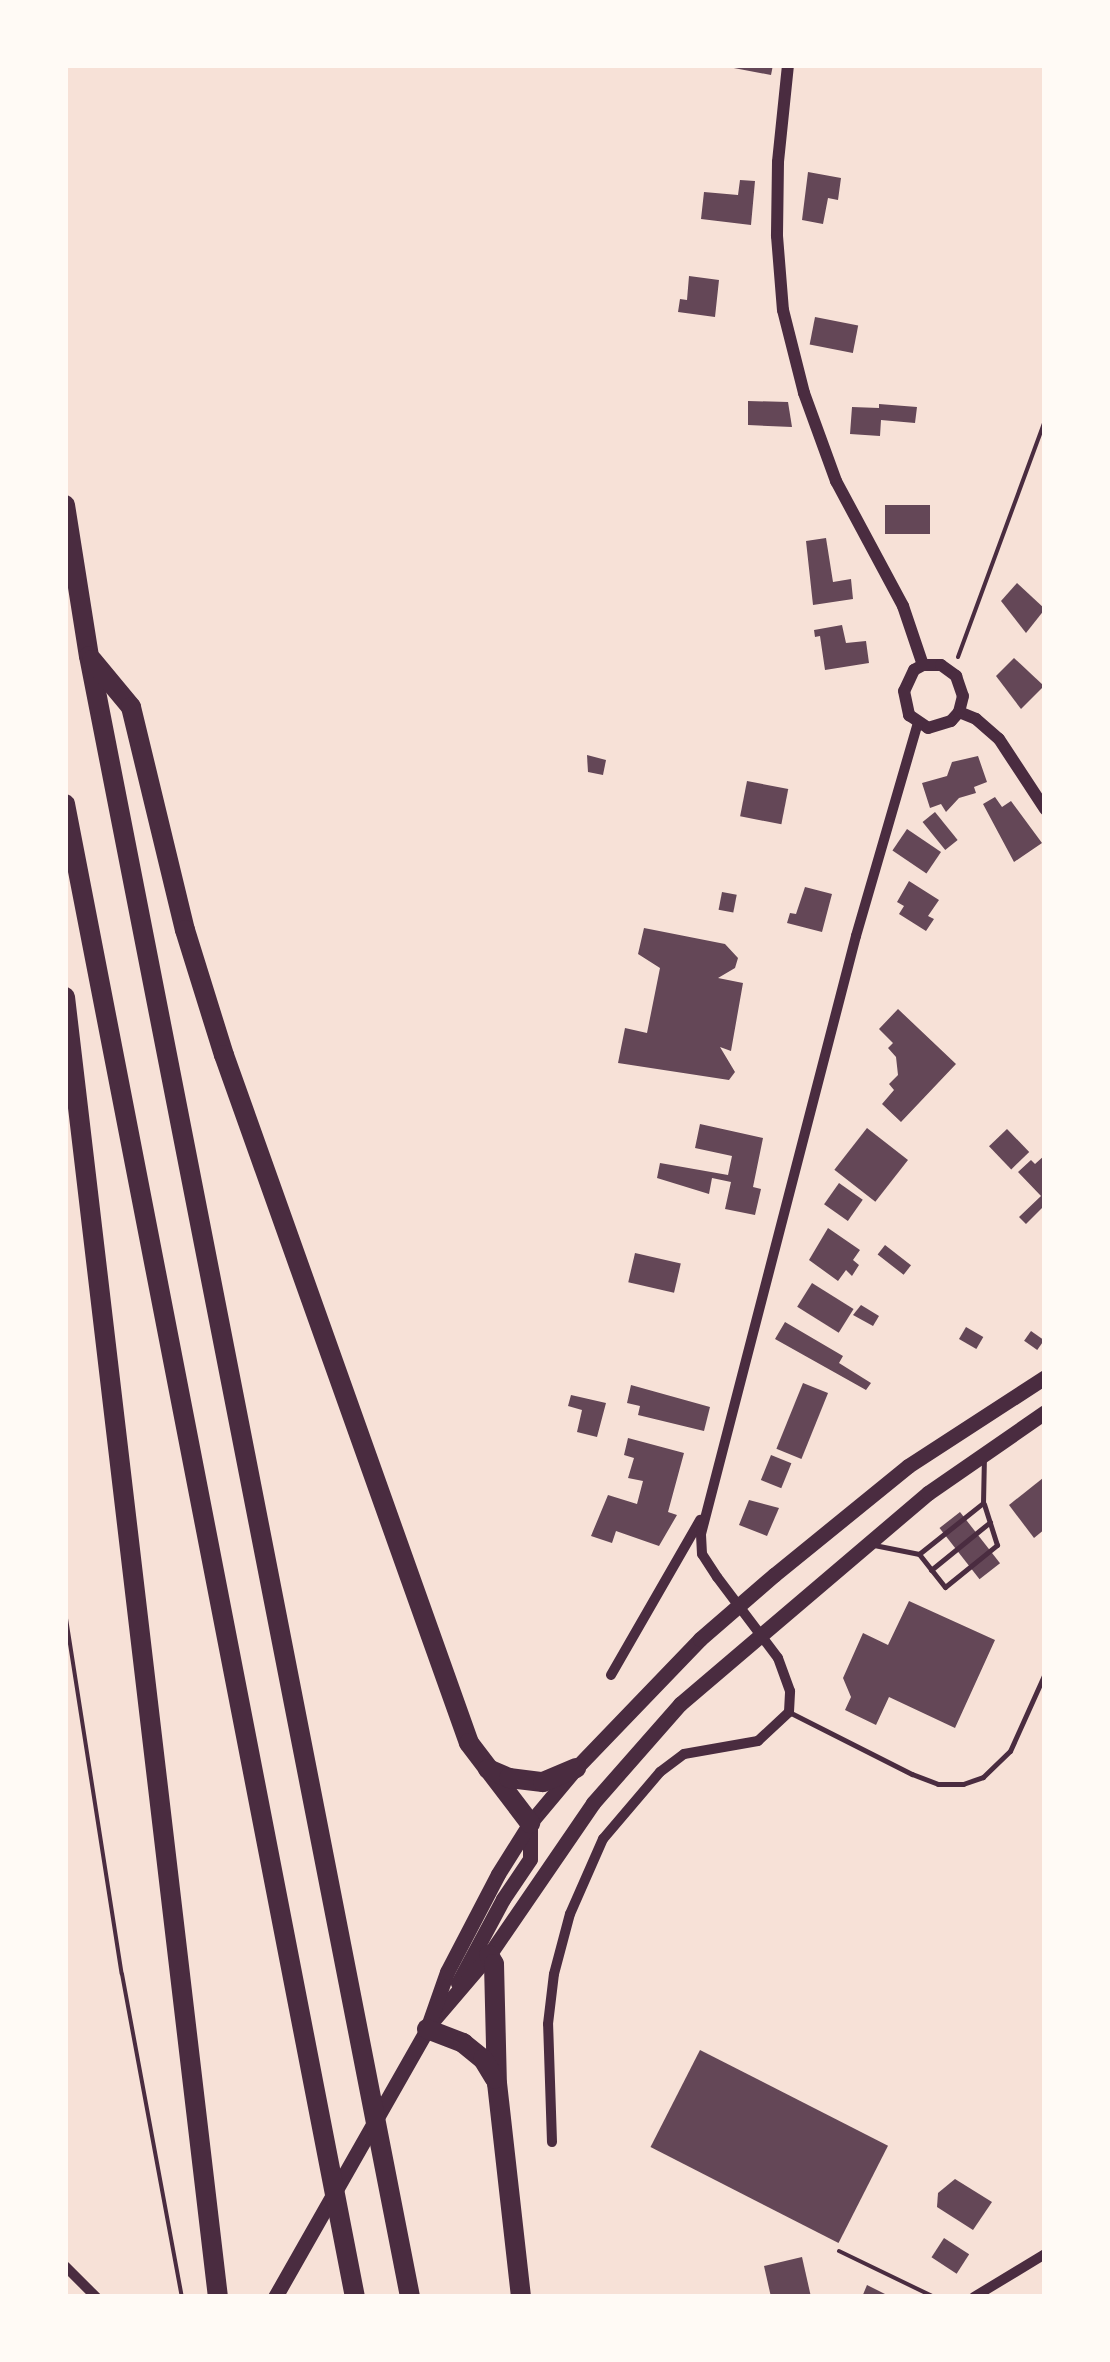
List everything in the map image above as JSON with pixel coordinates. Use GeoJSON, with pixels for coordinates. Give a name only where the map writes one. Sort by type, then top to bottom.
{"type":"FeatureCollection","features":[{"type":"Feature","properties":{"kind":"highway"},"geometry":{"type":"LineString","coordinates":[[65,505],[89,656],[410,2297]]}},
{"type":"Feature","properties":{"kind":"highway"},"geometry":{"type":"LineString","coordinates":[[89,656],[131,707],[185,930],[224,1055],[462,1724],[483,1766],[530,1823]]}},
{"type":"Feature","properties":{"kind":"highway"},"geometry":{"type":"LineString","coordinates":[[65,820],[66,807]]}},
{"type":"Feature","properties":{"kind":"highway"},"geometry":{"type":"LineString","coordinates":[[66,807],[355,2297]]}},
{"type":"Feature","properties":{"kind":"highway"},"geometry":{"type":"LineString","coordinates":[[65,997],[218,2297]]}},
{"type":"Feature","properties":{"kind":"highway"},"geometry":{"type":"LineString","coordinates":[[483,1766],[509,1778],[543,1782],[576,1768]]}},
{"type":"Feature","properties":{"kind":"highway"},"geometry":{"type":"LineString","coordinates":[[489,1955],[494,1964],[492,2008],[497,2083],[521,2297]]}},
{"type":"Feature","properties":{"kind":"highway"},"geometry":{"type":"LineString","coordinates":[[427,2029],[462,2043],[483,2059],[497,2083]]}},
{"type":"Feature","properties":{"kind":"main road"},"geometry":{"type":"LineString","coordinates":[[427,2029],[447,1972],[530,1823],[658,1680],[736,1607],[908,1466],[1045,1377]]}},
{"type":"Feature","properties":{"kind":"main road"},"geometry":{"type":"LineString","coordinates":[[275,2297],[427,2029],[489,1955],[603,1791],[680,1704],[758,1634],[866,1543],[984,1452],[1045,1412]]}},
{"type":"Feature","properties":{"kind":"main road"},"geometry":{"type":"LineString","coordinates":[[452,1996],[502,1899],[530,1860],[530,1823]]}},
{"type":"Feature","properties":{"kind":"street"},"geometry":{"type":"LineString","coordinates":[[788,65],[778,162],[776,236],[783,310],[804,393],[836,481],[903,606],[923,665]]}},
{"type":"Feature","properties":{"kind":"street"},"geometry":{"type":"LineString","coordinates":[[923,665],[951,670],[961,686],[959,712],[940,726],[928,728],[918,722],[904,702],[904,691],[914,670],[923,665]]}},
{"type":"Feature","properties":{"kind":"street"},"geometry":{"type":"LineString","coordinates":[[959,712],[987,726],[999,739],[1045,809]]}},
{"type":"Feature","properties":{"kind":"street"},"geometry":{"type":"LineString","coordinates":[[552,2142],[548,2024],[554,1974],[570,1914],[604,1839],[660,1772],[684,1754],[758,1742],[789,1712],[786,1674],[702,1554],[704,1512],[856,936],[918,722]]}},
{"type":"Feature","properties":{"kind":"street"},"geometry":{"type":"LineString","coordinates":[[610,1675],[704,1512]]}},
{"type":"Feature","properties":{"kind":"street"},"geometry":{"type":"LineString","coordinates":[[974,2297],[1045,2254]]}},
{"type":"Feature","properties":{"kind":"street"},"geometry":{"type":"LineString","coordinates":[[65,2266],[96,2297]]}},
{"type":"Feature","properties":{"kind":"lane"},"geometry":{"type":"LineString","coordinates":[[866,1543],[919,1554],[945,1587],[997,1544],[983,1503],[984,1452]]}},
{"type":"Feature","properties":{"kind":"lane"},"geometry":{"type":"LineString","coordinates":[[919,1554],[983,1503]]}},
{"type":"Feature","properties":{"kind":"lane"},"geometry":{"type":"LineString","coordinates":[[931,1570],[990,1522]]}},
{"type":"Feature","properties":{"kind":"lane"},"geometry":{"type":"LineString","coordinates":[[789,1712],[912,1774],[938,1784],[963,1784],[983,1776],[1010,1751],[1045,1673]]}},
{"type":"Feature","properties":{"kind":"path"},"geometry":{"type":"LineString","coordinates":[[951,670],[988,584],[1045,422]]}},
{"type":"Feature","properties":{"kind":"path"},"geometry":{"type":"LineString","coordinates":[[65,1612],[122,1974],[182,2297]]}},
{"type":"Feature","properties":{"kind":"path"},"geometry":{"type":"LineString","coordinates":[[839,2251],[934,2297]]}},
{"type":"Feature","properties":{"kind":"building"},"geometry":{"type":"Polygon","coordinates":[[[718,65],[773,65],[771,75],[718,65]]]}},
{"type":"Feature","properties":{"kind":"building"},"geometry":{"type":"Polygon","coordinates":[[[808,172],[841,178],[838,200],[828,198],[823,224],[802,220],[808,172]]]}},
{"type":"Feature","properties":{"kind":"building"},"geometry":{"type":"Polygon","coordinates":[[[740,180],[755,181],[751,225],[701,219],[704,192],[738,195],[740,180]]]}},
{"type":"Feature","properties":{"kind":"building"},"geometry":{"type":"Polygon","coordinates":[[[689,276],[719,280],[715,317],[678,312],[680,299],[687,300],[689,276]]]}},
{"type":"Feature","properties":{"kind":"building"},"geometry":{"type":"Polygon","coordinates":[[[815,317],[858,325],[853,353],[810,344],[815,317]]]}},
{"type":"Feature","properties":{"kind":"building"},"geometry":{"type":"Polygon","coordinates":[[[748,401],[788,402],[792,427],[748,425],[748,401]]]}},
{"type":"Feature","properties":{"kind":"building"},"geometry":{"type":"Polygon","coordinates":[[[879,404],[917,407],[915,423],[881,420],[880,436],[850,434],[852,407],[879,408],[879,404]]]}},
{"type":"Feature","properties":{"kind":"building"},"geometry":{"type":"Polygon","coordinates":[[[885,505],[930,505],[930,534],[885,534],[885,505]]]}},
{"type":"Feature","properties":{"kind":"building"},"geometry":{"type":"Polygon","coordinates":[[[826,538],[833,582],[851,579],[853,599],[813,605],[806,541],[826,538]]]}},
{"type":"Feature","properties":{"kind":"building"},"geometry":{"type":"Polygon","coordinates":[[[1017,583],[1045,609],[1026,633],[1001,601],[1017,583]]]}},
{"type":"Feature","properties":{"kind":"building"},"geometry":{"type":"Polygon","coordinates":[[[842,625],[846,643],[866,641],[869,663],[825,670],[820,636],[815,637],[814,630],[842,625]]]}},
{"type":"Feature","properties":{"kind":"building"},"geometry":{"type":"Polygon","coordinates":[[[1014,658],[1044,686],[1021,709],[996,676],[1014,658]]]}},
{"type":"Feature","properties":{"kind":"building"},"geometry":{"type":"Polygon","coordinates":[[[587,755],[606,760],[603,775],[588,772],[587,755]]]}},
{"type":"Feature","properties":{"kind":"building"},"geometry":{"type":"Polygon","coordinates":[[[978,756],[987,782],[974,787],[976,793],[959,798],[946,812],[941,804],[930,808],[922,783],[947,776],[952,762],[978,756]]]}},
{"type":"Feature","properties":{"kind":"building"},"geometry":{"type":"Polygon","coordinates":[[[747,781],[788,789],[781,824],[740,816],[747,781]]]}},
{"type":"Feature","properties":{"kind":"building"},"geometry":{"type":"Polygon","coordinates":[[[995,797],[1002,807],[1011,801],[1042,843],[1014,862],[983,804],[995,797]]]}},
{"type":"Feature","properties":{"kind":"building"},"geometry":{"type":"Polygon","coordinates":[[[935,812],[958,840],[945,850],[923,822],[935,812]]]}},
{"type":"Feature","properties":{"kind":"building"},"geometry":{"type":"Polygon","coordinates":[[[907,829],[941,852],[926,873],[892,851],[907,829]]]}},
{"type":"Feature","properties":{"kind":"building"},"geometry":{"type":"Polygon","coordinates":[[[909,881],[939,900],[928,916],[934,919],[926,931],[899,914],[904,906],[897,902],[909,881]]]}},
{"type":"Feature","properties":{"kind":"building"},"geometry":{"type":"Polygon","coordinates":[[[805,887],[832,894],[822,932],[787,923],[790,913],[796,914],[805,887]]]}},
{"type":"Feature","properties":{"kind":"building"},"geometry":{"type":"Polygon","coordinates":[[[722,892],[737,895],[733,913],[719,910],[722,892]]]}},
{"type":"Feature","properties":{"kind":"building"},"geometry":{"type":"Polygon","coordinates":[[[644,928],[725,944],[738,958],[735,968],[718,978],[743,983],[731,1051],[720,1047],[735,1072],[729,1080],[618,1063],[625,1028],[647,1033],[660,968],[638,954],[644,928]]]}},
{"type":"Feature","properties":{"kind":"building"},"geometry":{"type":"Polygon","coordinates":[[[898,1009],[956,1064],[901,1122],[882,1104],[894,1090],[889,1084],[898,1075],[896,1057],[888,1048],[893,1043],[879,1029],[898,1009]]]}},
{"type":"Feature","properties":{"kind":"building"},"geometry":{"type":"Polygon","coordinates":[[[700,1124],[763,1138],[753,1187],[761,1189],[755,1215],[725,1209],[731,1182],[712,1178],[709,1194],[657,1178],[660,1163],[728,1175],[732,1156],[695,1148],[700,1124]]]}},
{"type":"Feature","properties":{"kind":"building"},"geometry":{"type":"Polygon","coordinates":[[[867,1128],[908,1160],[875,1202],[834,1170],[867,1128]]]}},
{"type":"Feature","properties":{"kind":"building"},"geometry":{"type":"Polygon","coordinates":[[[1007,1129],[1029,1152],[1011,1169],[989,1146],[1007,1129]]]}},
{"type":"Feature","properties":{"kind":"building"},"geometry":{"type":"Polygon","coordinates":[[[1045,1155],[1045,1205],[1026,1224],[1019,1217],[1041,1196],[1018,1172],[1031,1160],[1035,1164],[1045,1155]]]}},
{"type":"Feature","properties":{"kind":"building"},"geometry":{"type":"Polygon","coordinates":[[[839,1183],[863,1200],[848,1221],[824,1204],[839,1183]]]}},
{"type":"Feature","properties":{"kind":"building"},"geometry":{"type":"Polygon","coordinates":[[[828,1228],[860,1250],[853,1260],[859,1265],[852,1276],[846,1270],[838,1281],[809,1260],[828,1228]]]}},
{"type":"Feature","properties":{"kind":"building"},"geometry":{"type":"Polygon","coordinates":[[[885,1245],[911,1265],[904,1275],[878,1254],[885,1245]]]}},
{"type":"Feature","properties":{"kind":"building"},"geometry":{"type":"Polygon","coordinates":[[[635,1253],[681,1264],[674,1293],[628,1282],[635,1253]]]}},
{"type":"Feature","properties":{"kind":"building"},"geometry":{"type":"Polygon","coordinates":[[[812,1283],[854,1309],[839,1333],[797,1307],[812,1283]]]}},
{"type":"Feature","properties":{"kind":"building"},"geometry":{"type":"Polygon","coordinates":[[[861,1305],[879,1316],[873,1326],[853,1315],[861,1305]]]}},
{"type":"Feature","properties":{"kind":"building"},"geometry":{"type":"Polygon","coordinates":[[[785,1322],[843,1356],[839,1363],[871,1383],[866,1390],[775,1339],[785,1322]]]}},
{"type":"Feature","properties":{"kind":"building"},"geometry":{"type":"Polygon","coordinates":[[[966,1327],[983,1337],[976,1349],[959,1339],[966,1327]]]}},
{"type":"Feature","properties":{"kind":"building"},"geometry":{"type":"Polygon","coordinates":[[[1031,1331],[1044,1340],[1037,1350],[1024,1341],[1031,1331]]]}},
{"type":"Feature","properties":{"kind":"building"},"geometry":{"type":"Polygon","coordinates":[[[803,1383],[828,1393],[801,1459],[776,1449],[803,1383]]]}},
{"type":"Feature","properties":{"kind":"building"},"geometry":{"type":"Polygon","coordinates":[[[631,1385],[710,1407],[704,1431],[638,1415],[640,1406],[627,1403],[631,1385]]]}},
{"type":"Feature","properties":{"kind":"building"},"geometry":{"type":"Polygon","coordinates":[[[571,1395],[606,1403],[597,1437],[577,1432],[582,1410],[568,1406],[571,1395]]]}},
{"type":"Feature","properties":{"kind":"building"},"geometry":{"type":"Polygon","coordinates":[[[628,1438],[684,1453],[668,1512],[677,1515],[659,1546],[616,1531],[612,1543],[591,1536],[608,1495],[637,1504],[643,1481],[628,1478],[634,1458],[624,1455],[628,1438]]]}},
{"type":"Feature","properties":{"kind":"building"},"geometry":{"type":"Polygon","coordinates":[[[771,1455],[791,1463],[781,1488],[761,1480],[771,1455]]]}},
{"type":"Feature","properties":{"kind":"building"},"geometry":{"type":"Polygon","coordinates":[[[1043,1478],[1045,1529],[1034,1538],[1009,1505],[1043,1478]]]}},
{"type":"Feature","properties":{"kind":"building"},"geometry":{"type":"Polygon","coordinates":[[[749,1500],[779,1508],[767,1536],[739,1525],[749,1500]]]}},
{"type":"Feature","properties":{"kind":"building"},"geometry":{"type":"Polygon","coordinates":[[[960,1512],[1000,1563],[980,1579],[940,1528],[960,1512]]]}},
{"type":"Feature","properties":{"kind":"building"},"geometry":{"type":"Polygon","coordinates":[[[909,1601],[995,1640],[955,1728],[889,1697],[876,1725],[845,1710],[851,1697],[843,1678],[863,1633],[888,1645],[909,1601]]]}},
{"type":"Feature","properties":{"kind":"building"},"geometry":{"type":"Polygon","coordinates":[[[700,2050],[888,2146],[839,2243],[651,2147],[700,2050]]]}},
{"type":"Feature","properties":{"kind":"building"},"geometry":{"type":"Polygon","coordinates":[[[955,2179],[992,2202],[973,2230],[937,2207],[938,2193],[955,2179]]]}},
{"type":"Feature","properties":{"kind":"building"},"geometry":{"type":"Polygon","coordinates":[[[944,2238],[969,2254],[957,2274],[931,2257],[944,2238]]]}},
{"type":"Feature","properties":{"kind":"building"},"geometry":{"type":"Polygon","coordinates":[[[802,2257],[811,2297],[771,2297],[764,2266],[802,2257]]]}},
{"type":"Feature","properties":{"kind":"building"},"geometry":{"type":"Polygon","coordinates":[[[867,2285],[891,2297],[862,2297],[867,2285]]]}}]}
